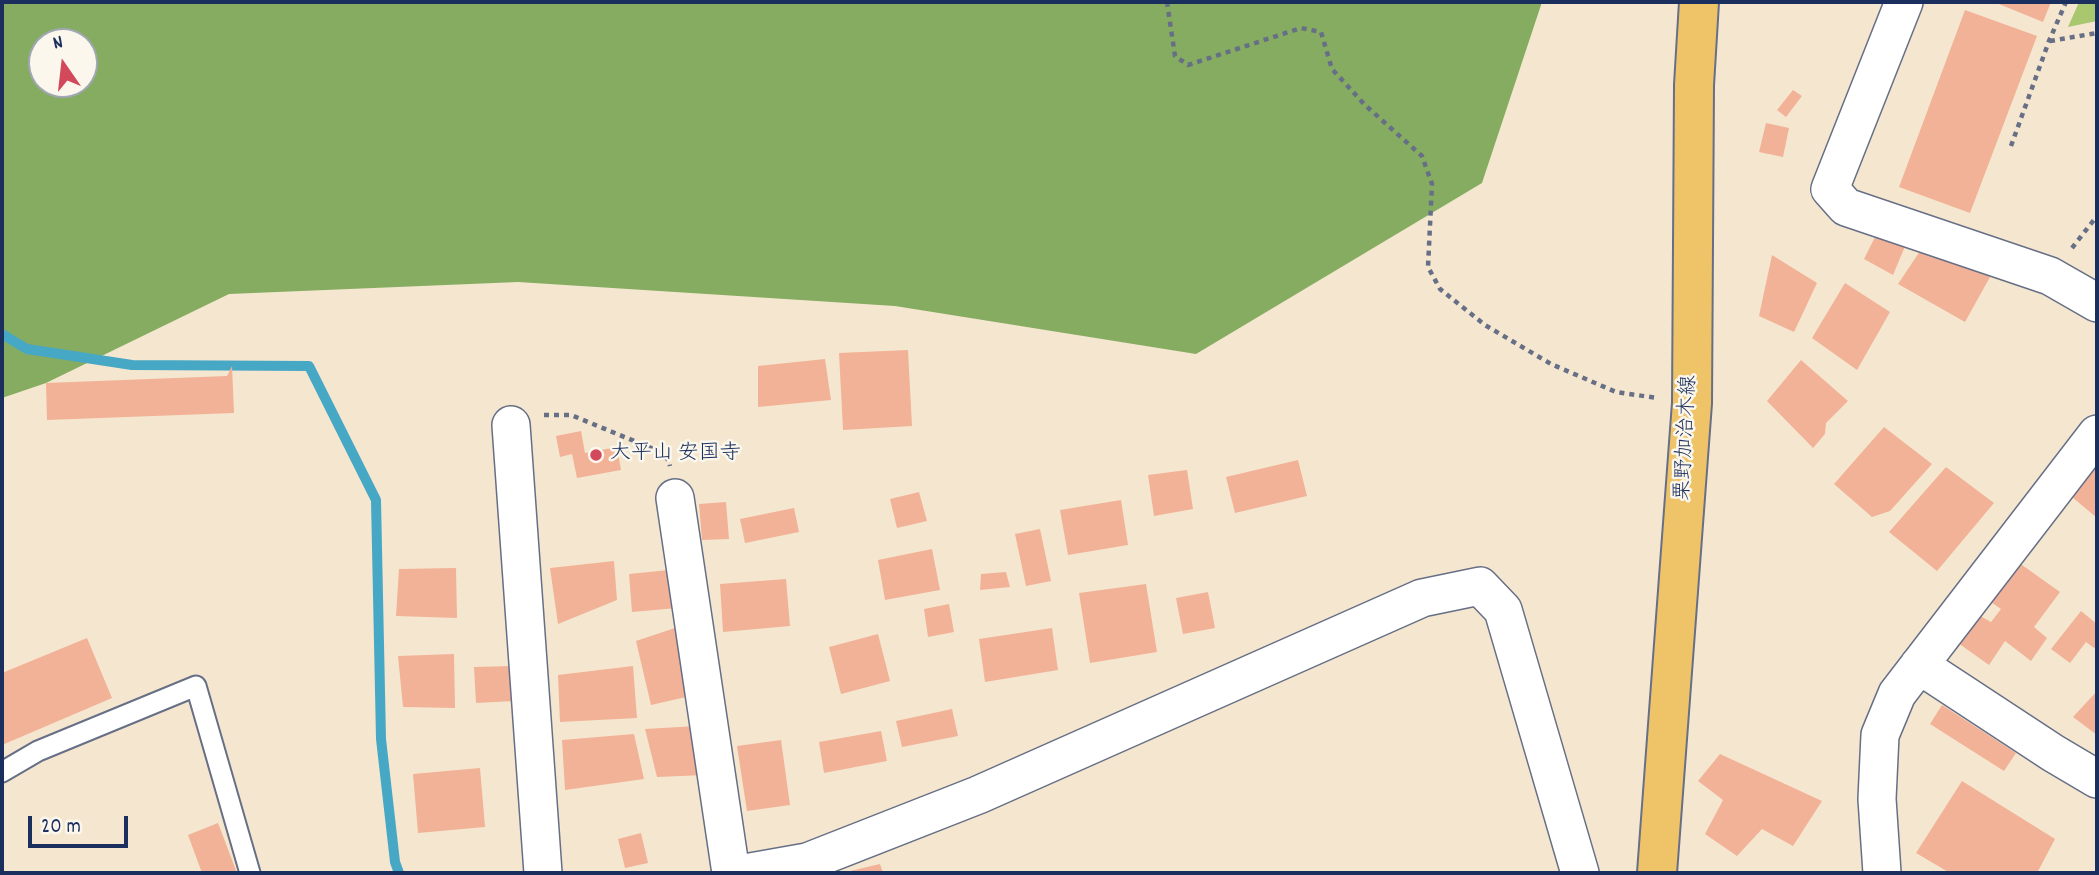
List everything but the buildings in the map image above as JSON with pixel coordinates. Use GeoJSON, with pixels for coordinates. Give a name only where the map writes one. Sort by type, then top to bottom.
{"type":"FeatureCollection","features":[{"type":"Feature","properties":{"kind":"main road","name":"栗野加治木線"},"geometry":{"type":"LineString","coordinates":[[1657,873],[1692,403],[1694,85],[1699,2]]}},
{"type":"Feature","properties":{"kind":"street"},"geometry":{"type":"LineString","coordinates":[[1904,2],[1830,189],[1846,207],[2050,276],[2097,303]]}},
{"type":"Feature","properties":{"kind":"street"},"geometry":{"type":"LineString","coordinates":[[511,425],[544,873]]}},
{"type":"Feature","properties":{"kind":"street"},"geometry":{"type":"LineString","coordinates":[[1881,873],[1877,799],[1880,735],[1897,694],[2097,434]]}},
{"type":"Feature","properties":{"kind":"street"},"geometry":{"type":"LineString","coordinates":[[676,498],[732,873]]}},
{"type":"Feature","properties":{"kind":"street"},"geometry":{"type":"LineString","coordinates":[[746,873],[807,862],[978,795],[1422,598],[1480,586],[1503,610],[1580,873]]}},
{"type":"Feature","properties":{"kind":"street"},"geometry":{"type":"LineString","coordinates":[[1919,665],[2097,779]]}},
{"type":"Feature","properties":{"kind":"lane"},"geometry":{"type":"LineString","coordinates":[[2,772],[38,751],[196,686],[250,873]]}},
{"type":"Feature","properties":{"kind":"path"},"geometry":{"type":"LineString","coordinates":[[1167,2],[1175,56],[1188,65],[1301,28],[1321,32],[1332,69],[1365,105],[1422,156],[1432,184],[1428,267],[1440,289],[1485,325],[1551,364],[1616,392],[1692,403]]}},
{"type":"Feature","properties":{"kind":"path"},"geometry":{"type":"LineString","coordinates":[[2011,146],[2066,2]]}},
{"type":"Feature","properties":{"kind":"path"},"geometry":{"type":"LineString","coordinates":[[2049,41],[2097,33]]}},
{"type":"Feature","properties":{"kind":"path"},"geometry":{"type":"LineString","coordinates":[[511,425],[530,415],[572,415],[661,452],[669,460],[676,498]]}},
{"type":"Feature","properties":{"kind":"green space"},"geometry":{"type":"Polygon","coordinates":[[[2,2],[1542,2],[1482,183],[1196,354],[895,306],[518,282],[229,294],[46,383],[2,398],[2,2]]]}},
{"type":"Feature","properties":{"kind":"green space"},"geometry":{"type":"Polygon","coordinates":[[[2079,2],[2097,2],[2097,21],[2068,27],[2079,2]]]}},
{"type":"Feature","properties":{"kind":"waterway"},"geometry":{"type":"LineString","coordinates":[[2,334],[27,349],[132,365],[309,366],[376,500],[381,739],[395,862],[399,873]]}},
{"type":"Feature","properties":{"kind":"place","name":"大平山 安国寺"},"geometry":{"type":"Point","coordinates":[596,455]}}]}
